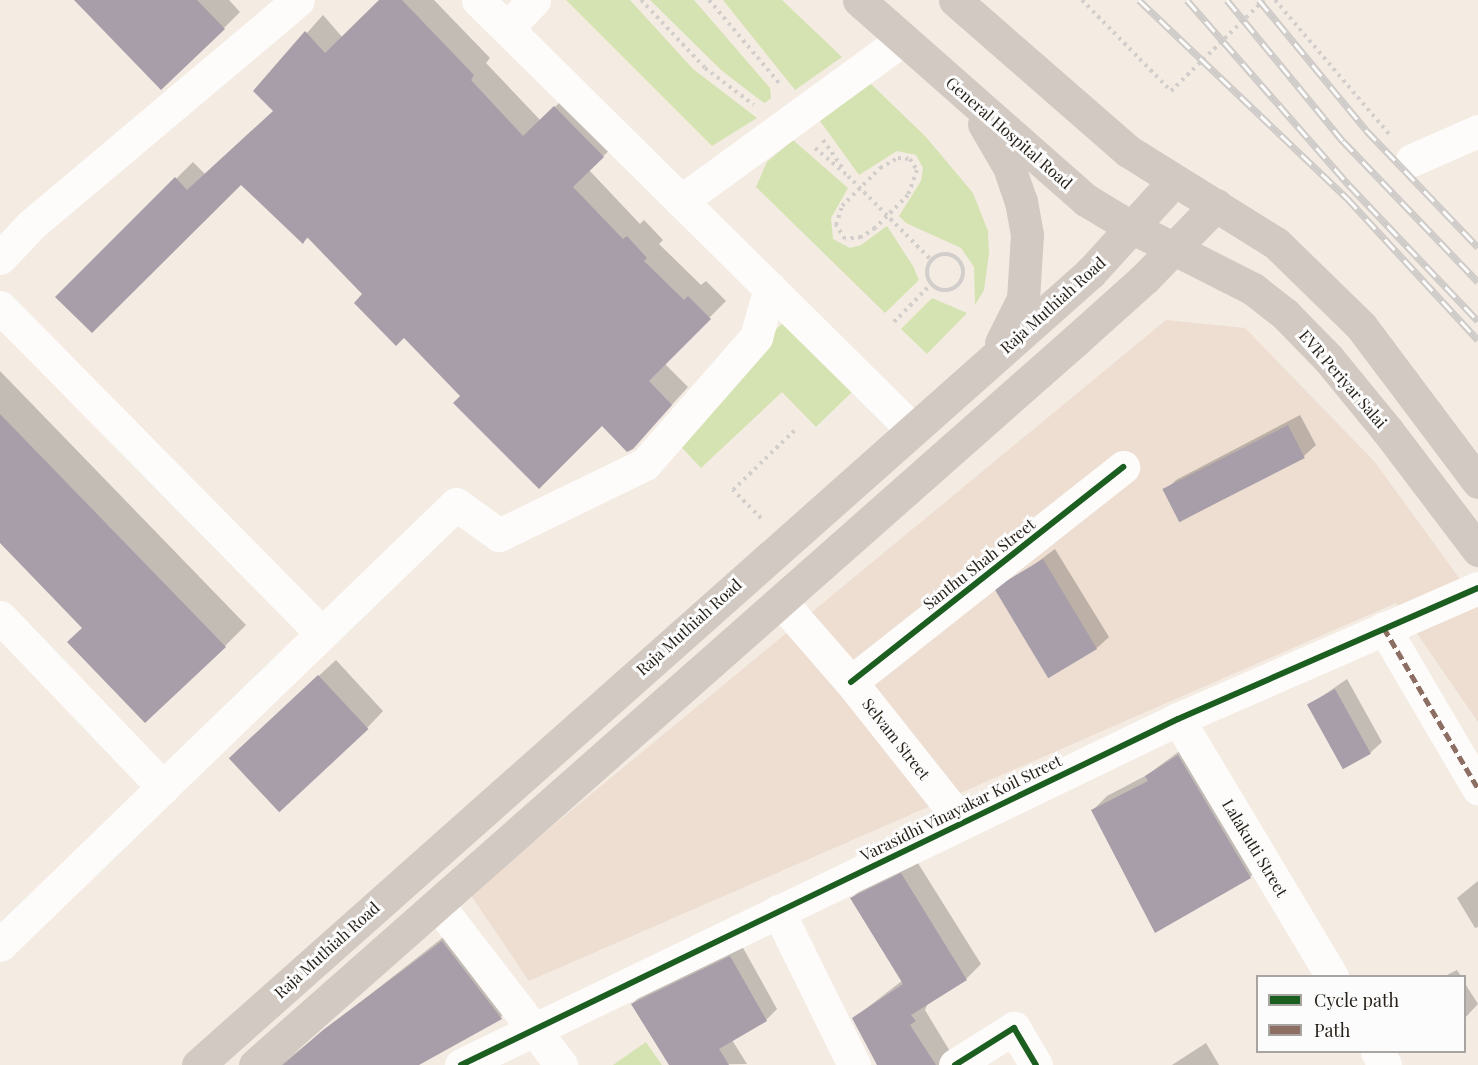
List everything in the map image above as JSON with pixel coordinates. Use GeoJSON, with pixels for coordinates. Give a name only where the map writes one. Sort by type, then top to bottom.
{"type":"FeatureCollection","features":[{"type":"Feature","properties":{"kind":"main road","name":"General Hospital Road"},"geometry":{"type":"LineString","coordinates":[[860,0],[1086,200],[1131,228],[1173,248]]}},
{"type":"Feature","properties":{"kind":"main road"},"geometry":{"type":"LineString","coordinates":[[955,0],[1128,151],[1173,182],[1276,243],[1354,319],[1478,482]]}},
{"type":"Feature","properties":{"kind":"main road"},"geometry":{"type":"LineString","coordinates":[[963,93],[1009,167],[1021,201],[1027,234],[1023,299],[1003,340],[977,372]]}},
{"type":"Feature","properties":{"kind":"main road","name":"Raja Muthiah Road"},"geometry":{"type":"LineString","coordinates":[[198,1065],[784,542],[1109,256],[1173,182]]}},
{"type":"Feature","properties":{"kind":"main road"},"geometry":{"type":"LineString","coordinates":[[255,1065],[782,603],[1145,278],[1216,206]]}},
{"type":"Feature","properties":{"kind":"main road","name":"EVR Periyar Salai"},"geometry":{"type":"LineString","coordinates":[[1173,248],[1253,289],[1309,337],[1387,430],[1478,550]]}},
{"type":"Feature","properties":{"kind":"street"},"geometry":{"type":"LineString","coordinates":[[0,258],[31,225],[298,0]]}},
{"type":"Feature","properties":{"kind":"street"},"geometry":{"type":"LineString","coordinates":[[478,0],[912,429]]}},
{"type":"Feature","properties":{"kind":"street"},"geometry":{"type":"LineString","coordinates":[[507,28],[534,0]]}},
{"type":"Feature","properties":{"kind":"street"},"geometry":{"type":"LineString","coordinates":[[681,201],[903,39]]}},
{"type":"Feature","properties":{"kind":"street"},"geometry":{"type":"LineString","coordinates":[[1412,160],[1478,131]]}},
{"type":"Feature","properties":{"kind":"street"},"geometry":{"type":"LineString","coordinates":[[0,945],[456,504],[499,535],[645,464],[756,337],[770,288]]}},
{"type":"Feature","properties":{"kind":"street"},"geometry":{"type":"LineString","coordinates":[[0,307],[321,633]]}},
{"type":"Feature","properties":{"kind":"street","name":"Santhu Shah Street"},"geometry":{"type":"LineString","coordinates":[[851,682],[1123,467]]}},
{"type":"Feature","properties":{"kind":"street","name":"Varasidhi Vinayakar Koil Street"},"geometry":{"type":"LineString","coordinates":[[461,1065],[1178,719],[1478,588]]}},
{"type":"Feature","properties":{"kind":"street","name":"Selvam Street"},"geometry":{"type":"LineString","coordinates":[[782,603],[851,682],[962,822]]}},
{"type":"Feature","properties":{"kind":"street"},"geometry":{"type":"LineString","coordinates":[[0,617],[163,787]]}},
{"type":"Feature","properties":{"kind":"street"},"geometry":{"type":"LineString","coordinates":[[1384,628],[1478,788]]}},
{"type":"Feature","properties":{"kind":"street","name":"Lalakutti Street"},"geometry":{"type":"LineString","coordinates":[[1178,719],[1331,975]]}},
{"type":"Feature","properties":{"kind":"street"},"geometry":{"type":"LineString","coordinates":[[438,905],[561,1065]]}},
{"type":"Feature","properties":{"kind":"street"},"geometry":{"type":"LineString","coordinates":[[778,911],[854,1065]]}},
{"type":"Feature","properties":{"kind":"street"},"geometry":{"type":"LineString","coordinates":[[955,1065],[1014,1028],[1036,1065]]}},
{"type":"Feature","properties":{"kind":"path"},"geometry":{"type":"LineString","coordinates":[[641,0],[705,68],[762,110]]}},
{"type":"Feature","properties":{"kind":"path"},"geometry":{"type":"LineString","coordinates":[[709,0],[748,41],[785,92]]}},
{"type":"Feature","properties":{"kind":"path"},"geometry":{"type":"LineString","coordinates":[[1082,0],[1171,91],[1264,0]]}},
{"type":"Feature","properties":{"kind":"path"},"geometry":{"type":"LineString","coordinates":[[1275,0],[1412,160]]}},
{"type":"Feature","properties":{"kind":"path"},"geometry":{"type":"LineString","coordinates":[[818,134],[848,176]]}},
{"type":"Feature","properties":{"kind":"path"},"geometry":{"type":"LineString","coordinates":[[808,143],[848,176],[931,260]]}},
{"type":"Feature","properties":{"kind":"path"},"geometry":{"type":"LineString","coordinates":[[910,159],[917,170],[914,185],[889,217],[861,237],[852,240],[840,236],[836,225],[842,206],[859,187],[891,162],[910,159]]}},
{"type":"Feature","properties":{"kind":"path"},"geometry":{"type":"LineString","coordinates":[[946,254],[957,259],[963,270],[960,282],[951,289],[931,284],[927,270],[931,260],[946,254]]}},
{"type":"Feature","properties":{"kind":"path"},"geometry":{"type":"LineString","coordinates":[[894,322],[931,284]]}},
{"type":"Feature","properties":{"kind":"path"},"geometry":{"type":"LineString","coordinates":[[784,542],[733,490],[797,428]]}},
{"type":"Feature","properties":{"kind":"shaded area"},"geometry":{"type":"Polygon","coordinates":[[[1166,320],[1245,328],[1374,461],[1478,604],[1478,722],[1396,603],[529,981],[470,894],[1166,320]]]}},
{"type":"Feature","properties":{"kind":"green space"},"geometry":{"type":"Polygon","coordinates":[[[566,0],[630,0],[693,69],[757,118],[712,146],[566,0]]]}},
{"type":"Feature","properties":{"kind":"green space"},"geometry":{"type":"Polygon","coordinates":[[[650,0],[694,0],[770,88],[771,98],[765,103],[721,70],[650,0]]]}},
{"type":"Feature","properties":{"kind":"green space"},"geometry":{"type":"Polygon","coordinates":[[[723,0],[782,0],[842,57],[795,90],[723,0]]]}},
{"type":"Feature","properties":{"kind":"green space"},"geometry":{"type":"Polygon","coordinates":[[[870,83],[926,137],[973,193],[988,231],[989,254],[984,290],[975,305],[974,267],[961,248],[906,223],[899,216],[921,181],[923,168],[916,155],[897,151],[859,175],[820,121],[870,83]]]}},
{"type":"Feature","properties":{"kind":"green space"},"geometry":{"type":"Polygon","coordinates":[[[793,140],[848,188],[831,218],[833,239],[850,248],[861,245],[887,226],[913,266],[919,280],[885,313],[756,187],[767,162],[793,140]]]}},
{"type":"Feature","properties":{"kind":"green space"},"geometry":{"type":"Polygon","coordinates":[[[932,298],[967,313],[927,354],[901,329],[932,298]]]}},
{"type":"Feature","properties":{"kind":"green space"},"geometry":{"type":"Polygon","coordinates":[[[790,316],[858,386],[816,427],[782,392],[701,468],[669,434],[790,316]]]}},
{"type":"Feature","properties":{"kind":"green space"},"geometry":{"type":"Polygon","coordinates":[[[646,1042],[662,1065],[613,1065],[646,1042]]]}},
{"type":"Feature","properties":{"kind":"building"},"geometry":{"type":"Polygon","coordinates":[[[74,0],[197,0],[225,29],[161,90],[74,0]]]}},
{"type":"Feature","properties":{"kind":"building"},"geometry":{"type":"Polygon","coordinates":[[[379,0],[402,0],[474,75],[471,80],[523,136],[554,106],[604,157],[573,187],[623,239],[627,236],[647,258],[644,261],[684,300],[688,296],[711,319],[649,381],[672,405],[633,449],[627,452],[602,426],[539,489],[453,403],[460,396],[404,338],[396,346],[354,303],[362,294],[307,237],[303,244],[241,185],[92,333],[55,297],[175,177],[187,190],[273,111],[253,91],[305,31],[325,53],[379,0]]]}},
{"type":"Feature","properties":{"kind":"building"},"geometry":{"type":"Polygon","coordinates":[[[0,414],[226,647],[145,723],[67,642],[82,628],[0,543],[0,414]]]}},
{"type":"Feature","properties":{"kind":"building"},"geometry":{"type":"Polygon","coordinates":[[[1288,425],[1305,458],[1179,522],[1162,489],[1288,425]]]}},
{"type":"Feature","properties":{"kind":"building"},"geometry":{"type":"Polygon","coordinates":[[[1043,559],[1097,649],[1048,678],[994,588],[1043,559]]]}},
{"type":"Feature","properties":{"kind":"building"},"geometry":{"type":"Polygon","coordinates":[[[318,675],[368,729],[279,812],[229,758],[318,675]]]}},
{"type":"Feature","properties":{"kind":"building"},"geometry":{"type":"Polygon","coordinates":[[[1335,689],[1371,754],[1343,769],[1307,705],[1335,689]]]}},
{"type":"Feature","properties":{"kind":"building"},"geometry":{"type":"Polygon","coordinates":[[[1178,755],[1251,878],[1155,933],[1091,810],[1148,781],[1145,776],[1178,755]]]}},
{"type":"Feature","properties":{"kind":"building"},"geometry":{"type":"Polygon","coordinates":[[[901,873],[967,980],[911,1015],[916,1021],[910,1025],[936,1065],[877,1065],[852,1018],[903,984],[850,898],[901,873]]]}},
{"type":"Feature","properties":{"kind":"building"},"geometry":{"type":"Polygon","coordinates":[[[442,941],[502,1019],[419,1065],[283,1065],[323,1030],[442,941]]]}},
{"type":"Feature","properties":{"kind":"building"},"geometry":{"type":"Polygon","coordinates":[[[730,956],[767,1021],[719,1049],[729,1065],[669,1065],[631,1004],[730,956]]]}},
{"type":"Feature","properties":{"kind":"railway"},"geometry":{"type":"LineString","coordinates":[[1139,0],[1347,198],[1478,340]]}},
{"type":"Feature","properties":{"kind":"railway"},"geometry":{"type":"LineString","coordinates":[[1187,0],[1349,185],[1478,321]]}},
{"type":"Feature","properties":{"kind":"railway"},"geometry":{"type":"LineString","coordinates":[[1227,0],[1343,141],[1478,282]]}},
{"type":"Feature","properties":{"kind":"railway"},"geometry":{"type":"LineString","coordinates":[[1259,0],[1366,130],[1478,247]]}},
{"type":"Feature","properties":{"kind":"marked path"},"geometry":{"type":"LineString","coordinates":[[1384,628],[1478,788]]}},
{"type":"Feature","properties":{"kind":"cycle path"},"geometry":{"type":"LineString","coordinates":[[851,682],[1123,467]]}},
{"type":"Feature","properties":{"kind":"cycle path"},"geometry":{"type":"LineString","coordinates":[[461,1065],[1178,719],[1478,588]]}},
{"type":"Feature","properties":{"kind":"cycle path"},"geometry":{"type":"LineString","coordinates":[[955,1065],[1014,1028],[1036,1065]]}}]}
